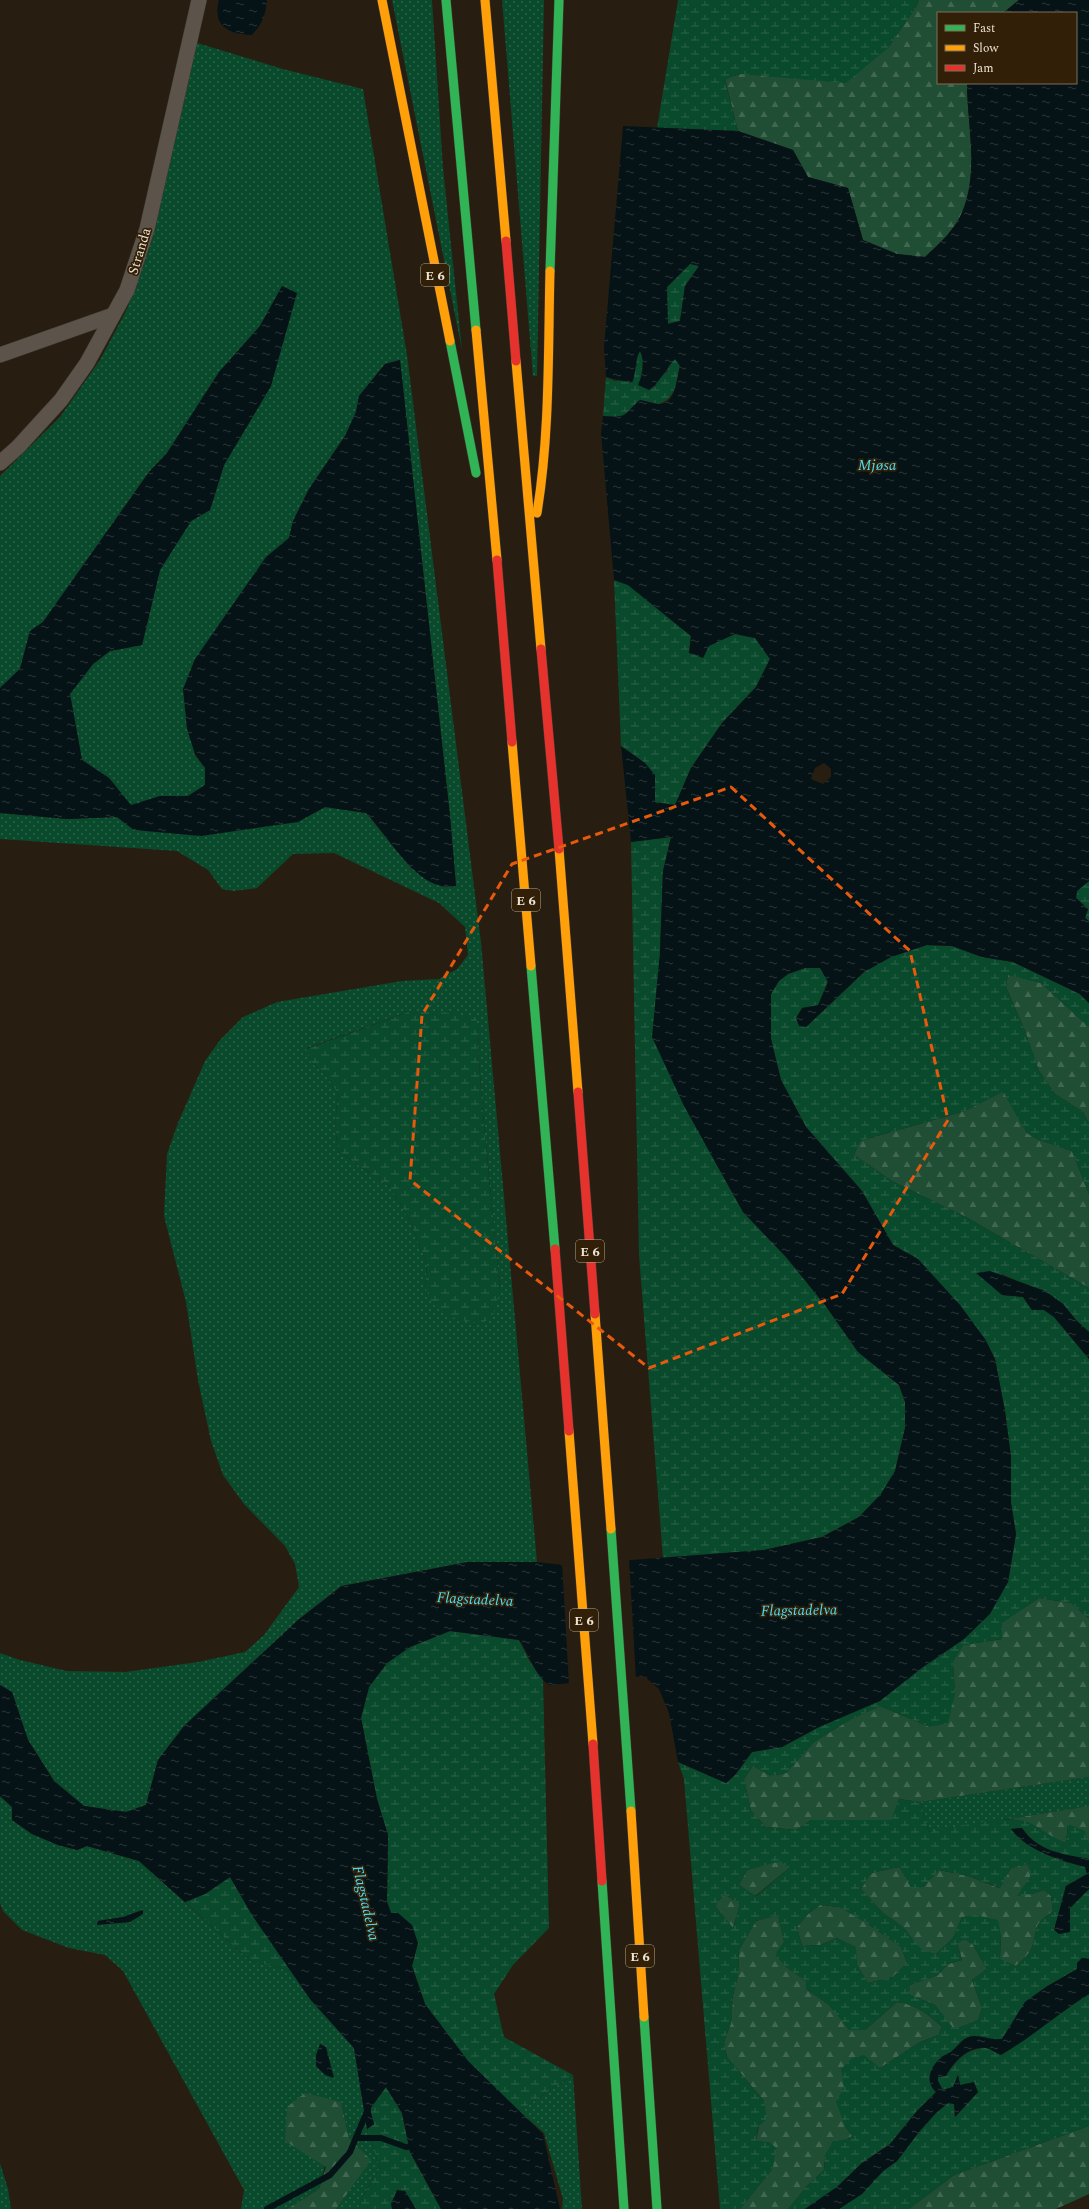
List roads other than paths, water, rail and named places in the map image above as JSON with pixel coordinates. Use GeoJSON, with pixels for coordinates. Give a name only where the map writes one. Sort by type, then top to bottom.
{"type":"FeatureCollection","features":[{"type":"Feature","properties":{"kind":"highway","name":"E 6"},"geometry":{"type":"LineString","coordinates":[[382,0],[478,481]]}},
{"type":"Feature","properties":{"kind":"highway","name":"E 6"},"geometry":{"type":"LineString","coordinates":[[446,0],[496,548],[578,1534],[591,1706],[624,2209]]}},
{"type":"Feature","properties":{"kind":"highway","name":"E 6"},"geometry":{"type":"LineString","coordinates":[[485,0],[569,970],[624,1704],[657,2209]]}},
{"type":"Feature","properties":{"kind":"highway","name":"E 6"},"geometry":{"type":"LineString","coordinates":[[532,546],[542,482],[545,431],[559,0]]}},
{"type":"Feature","properties":{"kind":"highway","name":"E 6"},"geometry":{"type":"LineString","coordinates":[[483,504],[496,548]]}},
{"type":"Feature","properties":{"kind":"street","name":"Stranda"},"geometry":{"type":"LineString","coordinates":[[0,463],[61,400],[87,363],[127,290],[147,229],[199,0]]}},
{"type":"Feature","properties":{"kind":"street"},"geometry":{"type":"LineString","coordinates":[[0,354],[113,315]]}},
{"type":"Feature","properties":{"kind":"water"},"geometry":{"type":"Polygon","coordinates":[[[219,0],[267,0],[263,19],[252,35],[230,31],[220,23],[217,9],[219,0]]]}},
{"type":"Feature","properties":{"kind":"water","name":"Mjøsa"},"geometry":{"type":"Polygon","coordinates":[[[1019,0],[1089,0],[1089,881],[1077,891],[1076,898],[1088,909],[1085,918],[1089,921],[1089,1003],[1080,994],[1013,962],[982,957],[952,946],[927,945],[891,957],[864,972],[806,1027],[799,1026],[796,1018],[802,1008],[818,1005],[828,982],[820,968],[805,968],[788,974],[779,981],[771,994],[771,1039],[781,1080],[806,1127],[862,1191],[893,1245],[918,1259],[960,1305],[985,1339],[995,1359],[1005,1411],[1011,1457],[1011,1503],[1016,1534],[1008,1582],[990,1614],[964,1639],[923,1667],[880,1701],[817,1728],[782,1747],[752,1752],[735,1775],[726,1783],[678,1762],[669,1713],[659,1689],[644,1676],[549,1685],[535,1669],[519,1640],[450,1631],[410,1647],[387,1663],[369,1687],[361,1718],[377,1799],[388,1835],[387,1902],[391,1913],[398,1913],[412,1925],[418,1943],[412,1966],[425,2004],[468,2061],[543,2134],[560,2209],[441,2209],[410,2152],[402,2113],[386,2087],[370,2109],[374,2124],[367,2129],[354,2048],[310,1999],[252,1915],[230,1877],[205,1894],[185,1902],[139,1861],[87,1846],[77,1850],[58,1845],[32,1834],[12,1820],[12,1807],[0,1796],[0,1685],[12,1692],[28,1740],[54,1781],[84,1806],[126,1812],[146,1805],[158,1760],[184,1726],[298,1620],[342,1586],[468,1562],[537,1562],[564,1565],[764,1550],[822,1537],[859,1517],[881,1494],[895,1471],[905,1428],[905,1402],[899,1385],[858,1352],[825,1305],[786,1257],[743,1212],[684,1106],[652,1037],[660,952],[663,871],[671,837],[631,842],[621,746],[645,763],[655,775],[655,802],[675,805],[691,768],[722,723],[756,687],[770,659],[755,638],[735,634],[709,646],[703,658],[689,653],[691,636],[628,585],[614,580],[601,433],[603,416],[622,416],[640,400],[657,404],[665,403],[669,400],[675,390],[680,366],[675,359],[656,384],[649,390],[638,385],[643,368],[642,355],[640,351],[632,383],[606,377],[604,347],[623,126],[738,131],[793,150],[808,177],[848,188],[863,240],[897,254],[925,257],[947,236],[956,224],[963,210],[968,194],[971,147],[967,84],[1077,84],[1077,12],[1004,12],[1019,0]],[[690,264],[667,287],[668,324],[680,321],[685,286],[699,266],[690,264]],[[824,763],[815,768],[811,779],[823,784],[831,777],[831,769],[824,763]]]}},
{"type":"Feature","properties":{"kind":"water"},"geometry":{"type":"Polygon","coordinates":[[[282,286],[297,293],[271,386],[224,465],[210,510],[191,521],[160,570],[142,645],[110,651],[93,664],[70,694],[82,760],[109,778],[131,805],[160,796],[188,796],[205,785],[205,768],[195,754],[187,729],[183,689],[195,659],[266,557],[289,538],[293,521],[309,489],[345,436],[356,412],[359,396],[385,364],[400,360],[450,816],[456,886],[442,886],[429,881],[417,873],[406,862],[366,813],[325,807],[298,822],[201,836],[134,830],[117,817],[67,819],[0,813],[0,688],[20,669],[30,631],[43,622],[149,472],[167,453],[219,372],[260,326],[282,286]]]}},
{"type":"Feature","properties":{"kind":"water"},"geometry":{"type":"Polygon","coordinates":[[[990,1271],[1045,1291],[1063,1304],[1077,1321],[1089,1332],[1089,1359],[1054,1317],[1044,1310],[1032,1310],[1023,1297],[1002,1295],[976,1273],[990,1271]]]}},
{"type":"Feature","properties":{"kind":"water"},"geometry":{"type":"Polygon","coordinates":[[[1022,1828],[1028,1836],[1043,1847],[1052,1851],[1089,1859],[1089,1889],[1070,1908],[1070,1932],[1059,1934],[1054,1930],[1066,1886],[1087,1874],[1085,1867],[1055,1858],[1035,1849],[1011,1829],[1022,1828]]]}},
{"type":"Feature","properties":{"kind":"water"},"geometry":{"type":"Polygon","coordinates":[[[143,1910],[143,1914],[130,1922],[97,1925],[98,1921],[123,1917],[143,1910]]]}},
{"type":"Feature","properties":{"kind":"water"},"geometry":{"type":"Polygon","coordinates":[[[1082,1958],[1089,1959],[1089,1994],[1024,2041],[1001,2055],[986,2048],[974,2049],[957,2060],[946,2076],[938,2077],[938,2081],[943,2090],[953,2087],[958,2075],[960,2085],[974,2082],[978,2092],[955,2117],[954,2104],[948,2103],[936,2113],[919,2132],[897,2161],[883,2171],[862,2194],[839,2209],[805,2209],[837,2187],[862,2163],[890,2144],[917,2111],[936,2092],[930,2084],[930,2075],[931,2070],[943,2056],[951,2052],[964,2039],[970,2036],[1002,2039],[1025,2002],[1046,1987],[1077,1969],[1077,1963],[1082,1958]]]}},
{"type":"Feature","properties":{"kind":"water"},"geometry":{"type":"Polygon","coordinates":[[[320,2044],[326,2047],[334,2078],[325,2075],[316,2066],[316,2055],[320,2044]]]}},
{"type":"Feature","properties":{"kind":"water"},"geometry":{"type":"Polygon","coordinates":[[[397,2190],[405,2191],[416,2209],[392,2209],[391,2204],[397,2190]]]}},
{"type":"Feature","properties":{"kind":"waterway"},"geometry":{"type":"LineString","coordinates":[[267,2209],[330,2175],[350,2152],[368,2109]]}},
{"type":"Feature","properties":{"kind":"waterway"},"geometry":{"type":"LineString","coordinates":[[356,2138],[381,2138],[406,2147],[416,2146]]}},
{"type":"Feature","properties":{"kind":"water label","name":"Flagstadelva"},"geometry":{"type":"Point","coordinates":[475,1599]}},
{"type":"Feature","properties":{"kind":"water label","name":"Flagstadelva"},"geometry":{"type":"Point","coordinates":[799,1610]}},
{"type":"Feature","properties":{"kind":"water label","name":"Flagstadelva"},"geometry":{"type":"Point","coordinates":[366,1903]}}]}
